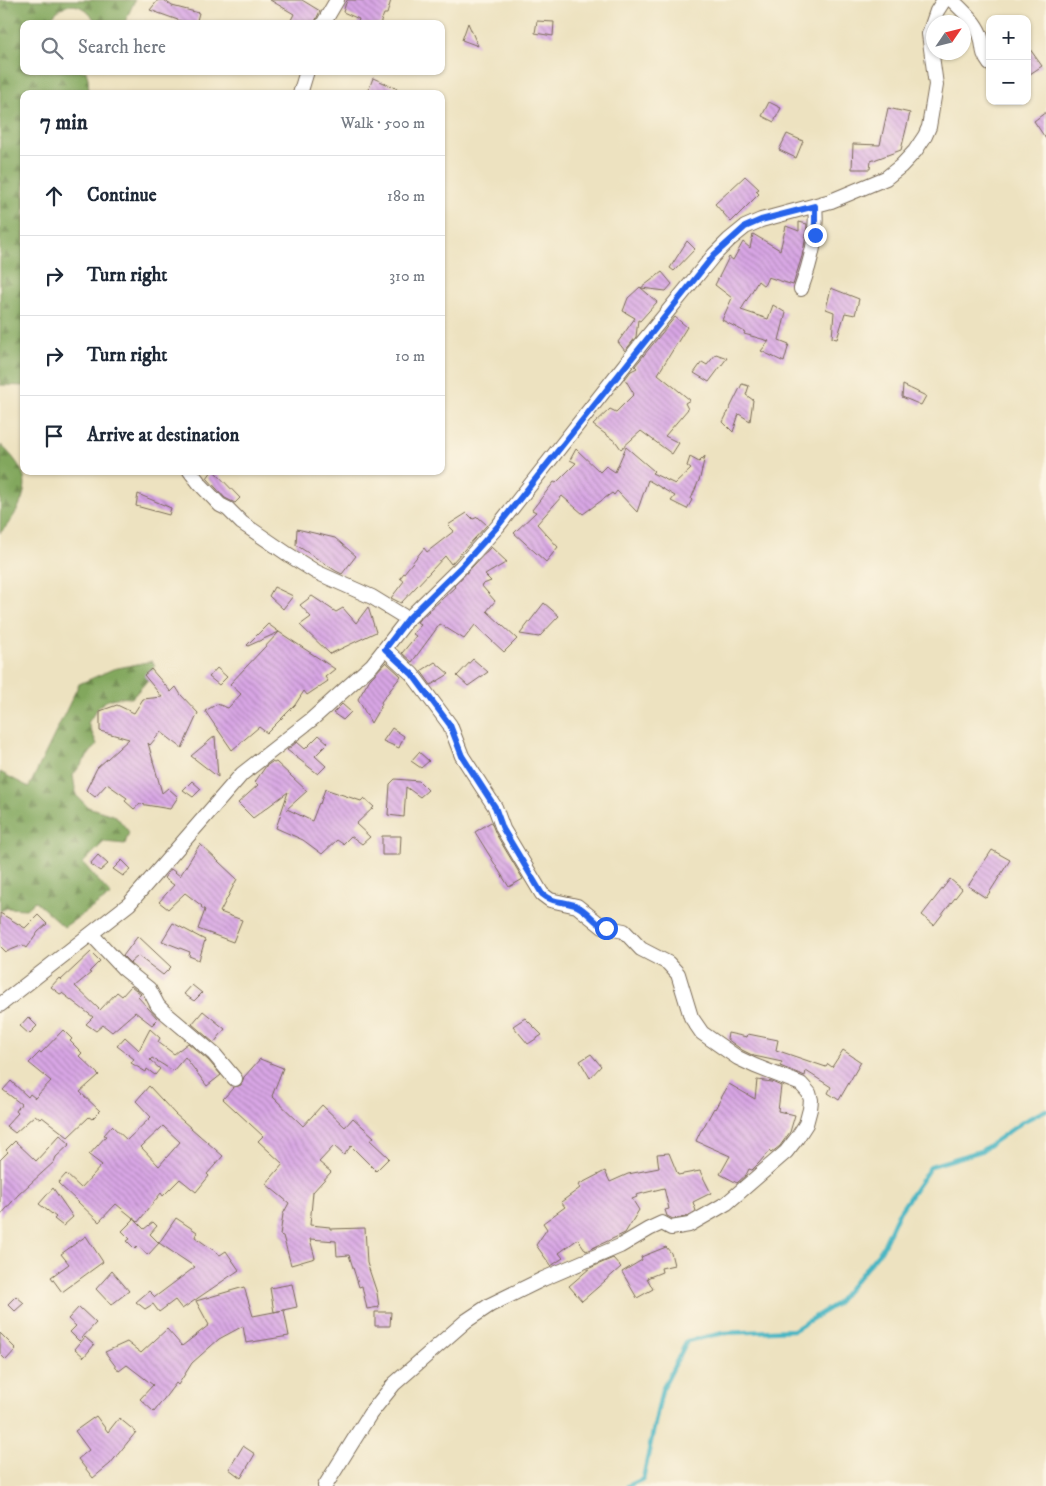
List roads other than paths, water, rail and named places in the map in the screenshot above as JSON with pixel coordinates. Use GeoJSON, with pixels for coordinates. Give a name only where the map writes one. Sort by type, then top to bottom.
{"type":"FeatureCollection","features":[{"type":"Feature","properties":{"kind":"street"},"geometry":{"type":"LineString","coordinates":[[325,20],[337,0]]}},
{"type":"Feature","properties":{"kind":"street"},"geometry":{"type":"LineString","coordinates":[[952,0],[968,16],[980,33],[982,49],[988,60]]}},
{"type":"Feature","properties":{"kind":"street"},"geometry":{"type":"LineString","coordinates":[[0,1004],[123,910],[140,893],[210,809],[242,774],[311,720],[372,665],[408,619],[461,567],[498,526],[714,255],[745,227],[761,220],[831,201],[886,178],[916,151],[929,127],[936,85],[929,34],[941,6]]}},
{"type":"Feature","properties":{"kind":"street"},"geometry":{"type":"LineString","coordinates":[[301,90],[306,75]]}},
{"type":"Feature","properties":{"kind":"street"},"geometry":{"type":"LineString","coordinates":[[801,289],[811,263],[814,246],[815,206]]}},
{"type":"Feature","properties":{"kind":"street"},"geometry":{"type":"LineString","coordinates":[[193,475],[220,504],[242,523],[289,556],[323,575],[372,597],[408,619]]}},
{"type":"Feature","properties":{"kind":"street"},"geometry":{"type":"LineString","coordinates":[[325,1486],[370,1414],[394,1384],[466,1321],[490,1305],[543,1279],[620,1246],[649,1229],[662,1224],[671,1228],[684,1227],[711,1214],[727,1203],[786,1152],[806,1124],[811,1100],[809,1093],[801,1084],[738,1058],[702,1032],[691,1017],[678,974],[668,963],[641,949],[624,931],[603,927],[577,906],[550,900],[542,894],[503,829],[495,807],[462,756],[450,725],[412,674],[385,649]]}},
{"type":"Feature","properties":{"kind":"street"},"geometry":{"type":"LineString","coordinates":[[92,934],[123,968],[149,988],[158,1006],[214,1054],[234,1079]]}},
{"type":"Feature","properties":{"kind":"waterway"},"geometry":{"type":"LineString","coordinates":[[628,1486],[643,1479],[662,1390],[687,1341],[724,1333],[794,1330],[836,1304],[882,1249],[898,1214],[931,1166],[981,1151],[1024,1121],[1046,1110]]}}]}
